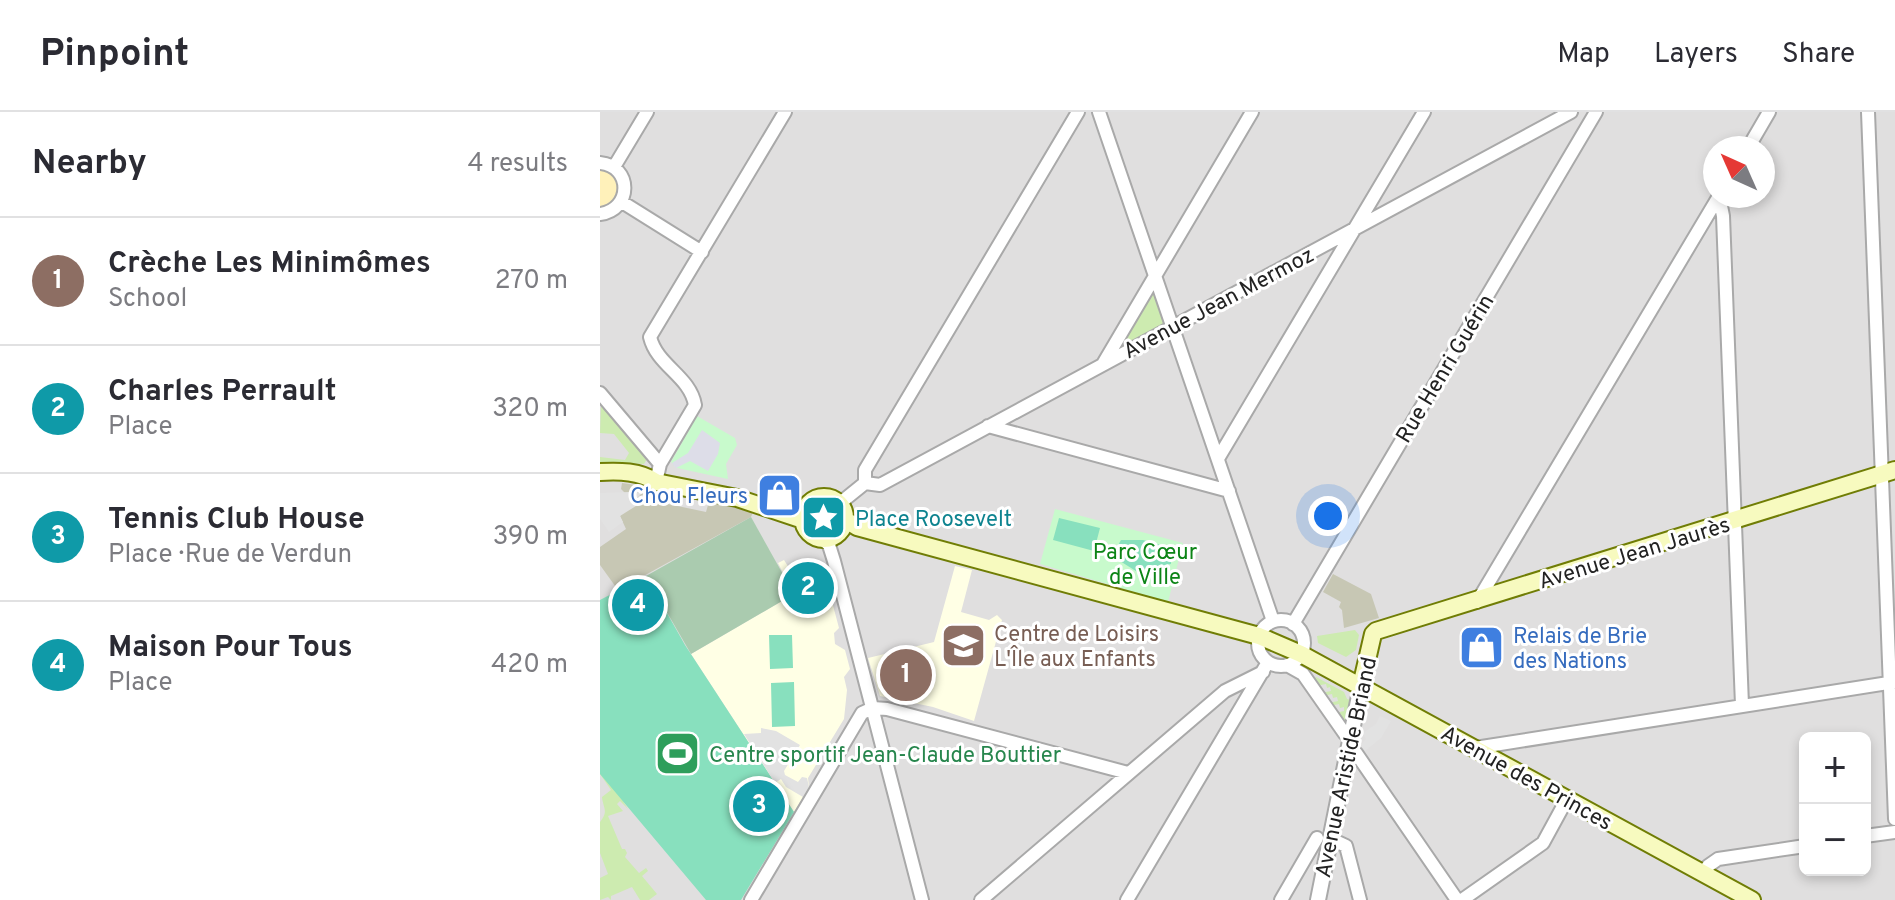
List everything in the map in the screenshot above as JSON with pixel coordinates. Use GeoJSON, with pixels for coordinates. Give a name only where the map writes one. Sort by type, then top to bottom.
{"type":"FeatureCollection","features":[{"type":"Feature","properties":{"kind":"main road"},"geometry":{"type":"LineString","coordinates":[[600,472],[623,471],[656,482]]}},
{"type":"Feature","properties":{"kind":"main road","name":"Avenue Jean Jaurès"},"geometry":{"type":"LineString","coordinates":[[1373,634],[1888,472]]}},
{"type":"Feature","properties":{"kind":"main road"},"geometry":{"type":"LineString","coordinates":[[600,482],[656,482],[804,514]]}},
{"type":"Feature","properties":{"kind":"main road"},"geometry":{"type":"LineString","coordinates":[[821,498],[845,520],[833,537],[822,539],[807,531],[804,514],[821,498]]}},
{"type":"Feature","properties":{"kind":"main road","name":"Avenue des Princes"},"geometry":{"type":"LineString","coordinates":[[845,520],[1259,636],[1361,686],[1752,900]]}},
{"type":"Feature","properties":{"kind":"main road","name":"Avenue Aristide Briand"},"geometry":{"type":"LineString","coordinates":[[1361,686],[1373,634]]}},
{"type":"Feature","properties":{"kind":"street"},"geometry":{"type":"LineString","coordinates":[[614,167],[647,112]]}},
{"type":"Feature","properties":{"kind":"street"},"geometry":{"type":"LineString","coordinates":[[656,482],[660,464],[695,405],[690,390],[653,350],[650,337],[785,112]]}},
{"type":"Feature","properties":{"kind":"street"},"geometry":{"type":"LineString","coordinates":[[845,520],[865,483],[865,470],[1078,112]]}},
{"type":"Feature","properties":{"kind":"street"},"geometry":{"type":"LineString","coordinates":[[1099,112],[1273,621]]}},
{"type":"Feature","properties":{"kind":"street"},"geometry":{"type":"LineString","coordinates":[[1103,364],[1252,112]]}},
{"type":"Feature","properties":{"kind":"street"},"geometry":{"type":"LineString","coordinates":[[1219,457],[1424,112]]}},
{"type":"Feature","properties":{"kind":"street","name":"Avenue Jean Mermoz"},"geometry":{"type":"LineString","coordinates":[[865,483],[880,485],[1571,112]]}},
{"type":"Feature","properties":{"kind":"street","name":"Rue Henri Guérin"},"geometry":{"type":"LineString","coordinates":[[1293,624],[1596,112]]}},
{"type":"Feature","properties":{"kind":"street"},"geometry":{"type":"LineString","coordinates":[[1755,136],[1769,112]]}},
{"type":"Feature","properties":{"kind":"street"},"geometry":{"type":"LineString","coordinates":[[1868,112],[1888,472],[1895,819]]}},
{"type":"Feature","properties":{"kind":"street"},"geometry":{"type":"LineString","coordinates":[[600,163],[620,172],[626,187],[622,202],[611,212],[600,214]]}},
{"type":"Feature","properties":{"kind":"street"},"geometry":{"type":"LineString","coordinates":[[622,202],[702,252]]}},
{"type":"Feature","properties":{"kind":"street"},"geometry":{"type":"LineString","coordinates":[[1476,602],[1712,208]]}},
{"type":"Feature","properties":{"kind":"street"},"geometry":{"type":"LineString","coordinates":[[1721,208],[1742,705]]}},
{"type":"Feature","properties":{"kind":"street"},"geometry":{"type":"LineString","coordinates":[[600,393],[660,464]]}},
{"type":"Feature","properties":{"kind":"street"},"geometry":{"type":"LineString","coordinates":[[988,426],[1229,491]]}},
{"type":"Feature","properties":{"kind":"street"},"geometry":{"type":"LineString","coordinates":[[822,539],[829,545],[833,557],[922,900]]}},
{"type":"Feature","properties":{"kind":"street"},"geometry":{"type":"LineString","coordinates":[[1266,667],[1259,651],[1259,636],[1273,621],[1293,624],[1304,640],[1301,654],[1287,665]]}},
{"type":"Feature","properties":{"kind":"street"},"geometry":{"type":"LineString","coordinates":[[981,900],[1225,691],[1266,667],[1287,665],[1300,670],[1459,900],[1543,843],[1567,799]]}},
{"type":"Feature","properties":{"kind":"street"},"geometry":{"type":"LineString","coordinates":[[1127,900],[1266,667]]}},
{"type":"Feature","properties":{"kind":"street"},"geometry":{"type":"LineString","coordinates":[[1475,748],[1892,683]]}},
{"type":"Feature","properties":{"kind":"street","name":"Avenue Aristide Briand"},"geometry":{"type":"LineString","coordinates":[[1318,900],[1325,864],[1324,839],[1350,743],[1361,686]]}},
{"type":"Feature","properties":{"kind":"street"},"geometry":{"type":"LineString","coordinates":[[751,900],[862,713],[873,708],[887,709],[1128,773]]}},
{"type":"Feature","properties":{"kind":"street"},"geometry":{"type":"LineString","coordinates":[[1871,835],[1895,832]]}},
{"type":"Feature","properties":{"kind":"street"},"geometry":{"type":"LineString","coordinates":[[1281,900],[1305,859],[1324,839],[1346,846],[1360,900]]}},
{"type":"Feature","properties":{"kind":"street"},"geometry":{"type":"LineString","coordinates":[[1703,873],[1718,859],[1799,847]]}},
{"type":"Feature","properties":{"kind":"street"},"geometry":{"type":"LineString","coordinates":[[1305,859],[1325,864]]}},
{"type":"Feature","properties":{"kind":"shaded area"},"geometry":{"type":"Polygon","coordinates":[[[600,112],[1895,112],[1895,900],[600,900],[600,112]]]}},
{"type":"Feature","properties":{"kind":"shaded area"},"geometry":{"type":"Polygon","coordinates":[[[702,430],[720,443],[718,454],[708,471],[690,461],[676,468],[672,463],[688,453],[702,430]]]}},
{"type":"Feature","properties":{"kind":"shaded area"},"geometry":{"type":"Polygon","coordinates":[[[622,483],[670,490],[668,504],[706,512],[710,498],[754,509],[751,517],[618,590],[600,565],[600,547],[626,529],[620,516],[643,492],[625,493],[621,489],[622,483]]]}},
{"type":"Feature","properties":{"kind":"shaded area"},"geometry":{"type":"Polygon","coordinates":[[[630,492],[631,501],[644,494],[647,499],[620,516],[623,522],[609,532],[600,519],[600,493],[630,492]]]}},
{"type":"Feature","properties":{"kind":"shaded area","name":"Place Roosevelt"},"geometry":{"type":"Polygon","coordinates":[[[824,504],[834,508],[838,518],[834,528],[824,532],[814,528],[810,518],[814,508],[824,504]]]}},
{"type":"Feature","properties":{"kind":"shaded area"},"geometry":{"type":"Polygon","coordinates":[[[751,517],[794,594],[691,654],[646,576],[751,517]]]}},
{"type":"Feature","properties":{"kind":"shaded area"},"geometry":{"type":"Polygon","coordinates":[[[784,560],[796,579],[815,562],[822,564],[839,628],[834,633],[835,644],[845,650],[850,669],[844,677],[847,690],[844,719],[808,778],[809,787],[794,812],[691,654],[794,594],[778,563],[784,560]]]}},
{"type":"Feature","properties":{"kind":"shaded area","name":"Centre de Loisirs L'Île aux Enfants"},"geometry":{"type":"Polygon","coordinates":[[[955,566],[972,570],[961,612],[989,620],[997,615],[1002,620],[974,721],[933,707],[880,696],[868,658],[934,642],[955,566]]]}},
{"type":"Feature","properties":{"kind":"shaded area"},"geometry":{"type":"Polygon","coordinates":[[[1333,574],[1371,594],[1379,618],[1344,628],[1339,607],[1341,602],[1323,592],[1333,574]]]}},
{"type":"Feature","properties":{"kind":"shaded area"},"geometry":{"type":"Polygon","coordinates":[[[1380,716],[1391,721],[1381,738],[1365,751],[1361,745],[1366,739],[1363,733],[1376,724],[1380,716]]]}},
{"type":"Feature","properties":{"kind":"shaded area"},"geometry":{"type":"Polygon","coordinates":[[[761,728],[776,731],[800,745],[784,771],[785,775],[798,782],[802,777],[807,778],[809,787],[803,797],[786,787],[781,779],[775,783],[744,734],[761,733],[761,728]]]}},
{"type":"Feature","properties":{"kind":"green space"},"geometry":{"type":"Polygon","coordinates":[[[1155,292],[1166,324],[1134,342],[1127,340],[1125,335],[1149,294],[1155,292]]]}},
{"type":"Feature","properties":{"kind":"green space"},"geometry":{"type":"Polygon","coordinates":[[[601,405],[647,459],[644,464],[600,462],[600,457],[625,460],[629,453],[614,434],[600,433],[601,405]]]}},
{"type":"Feature","properties":{"kind":"green space"},"geometry":{"type":"Polygon","coordinates":[[[697,416],[735,438],[737,445],[726,464],[728,479],[677,468],[671,462],[697,416]]]}},
{"type":"Feature","properties":{"kind":"green space","name":"Parc Cœur de Ville"},"geometry":{"type":"Polygon","coordinates":[[[1055,509],[1183,543],[1168,602],[1040,564],[1055,509]]]}},
{"type":"Feature","properties":{"kind":"green space"},"geometry":{"type":"Polygon","coordinates":[[[1059,518],[1100,528],[1094,551],[1053,540],[1059,518]]]}},
{"type":"Feature","properties":{"kind":"green space"},"geometry":{"type":"Polygon","coordinates":[[[1121,540],[1143,540],[1171,548],[1171,564],[1142,569],[1139,573],[1112,556],[1121,540]]]}},
{"type":"Feature","properties":{"kind":"green space","name":"Centre sportif Jean-Claude Bouttier"},"geometry":{"type":"Polygon","coordinates":[[[646,576],[685,645],[794,812],[741,900],[706,900],[600,774],[600,600],[646,576]]]}},
{"type":"Feature","properties":{"kind":"green space"},"geometry":{"type":"Polygon","coordinates":[[[1355,630],[1359,635],[1356,650],[1346,657],[1318,643],[1317,636],[1355,630]]]}},
{"type":"Feature","properties":{"kind":"green space"},"geometry":{"type":"Polygon","coordinates":[[[769,635],[792,635],[793,668],[770,669],[769,635]]]}},
{"type":"Feature","properties":{"kind":"green space"},"geometry":{"type":"Polygon","coordinates":[[[1316,677],[1344,692],[1351,700],[1346,727],[1335,713],[1344,711],[1344,707],[1340,708],[1339,704],[1330,706],[1328,703],[1338,701],[1337,697],[1333,698],[1332,694],[1323,696],[1321,693],[1331,691],[1330,687],[1327,688],[1326,684],[1316,686],[1312,680],[1316,677]]]}},
{"type":"Feature","properties":{"kind":"green space"},"geometry":{"type":"Polygon","coordinates":[[[794,682],[795,726],[772,727],[771,683],[794,682]]]}},
{"type":"Feature","properties":{"kind":"green space"},"geometry":{"type":"Polygon","coordinates":[[[600,765],[628,809],[620,801],[617,804],[623,811],[608,816],[622,849],[627,853],[625,857],[639,873],[646,868],[648,871],[642,876],[657,894],[649,900],[640,900],[632,887],[611,896],[611,900],[608,897],[600,900],[600,878],[608,874],[600,853],[600,822],[605,812],[602,797],[611,790],[600,774],[600,765]]]}},
{"type":"Feature","properties":{"kind":"sand"},"geometry":{"type":"Polygon","coordinates":[[[600,167],[606,168],[620,180],[619,200],[600,209],[600,167]]]}},
{"type":"Feature","properties":{"kind":"place","name":"Chou Fleurs"},"geometry":{"type":"Point","coordinates":[779,495]}},
{"type":"Feature","properties":{"kind":"place","name":"Place Roosevelt"},"geometry":{"type":"Point","coordinates":[824,518]}},
{"type":"Feature","properties":{"kind":"place","name":"Charles Perrault"},"geometry":{"type":"Point","coordinates":[808,588]}},
{"type":"Feature","properties":{"kind":"place","name":"Maison Pour Tous"},"geometry":{"type":"Point","coordinates":[638,605]}},
{"type":"Feature","properties":{"kind":"place","name":"Centre de Loisirs L'Île aux Enfants"},"geometry":{"type":"Point","coordinates":[963,646]}},
{"type":"Feature","properties":{"kind":"place","name":"Relais de Brie des Nations"},"geometry":{"type":"Point","coordinates":[1482,648]}},
{"type":"Feature","properties":{"kind":"place","name":"Crèche Les Minimômes"},"geometry":{"type":"Point","coordinates":[906,675]}},
{"type":"Feature","properties":{"kind":"place","name":"Centre sportif Jean-Claude Bouttier"},"geometry":{"type":"Point","coordinates":[678,754]}},
{"type":"Feature","properties":{"kind":"place","name":"Tennis Club House"},"geometry":{"type":"Point","coordinates":[759,806]}}]}
